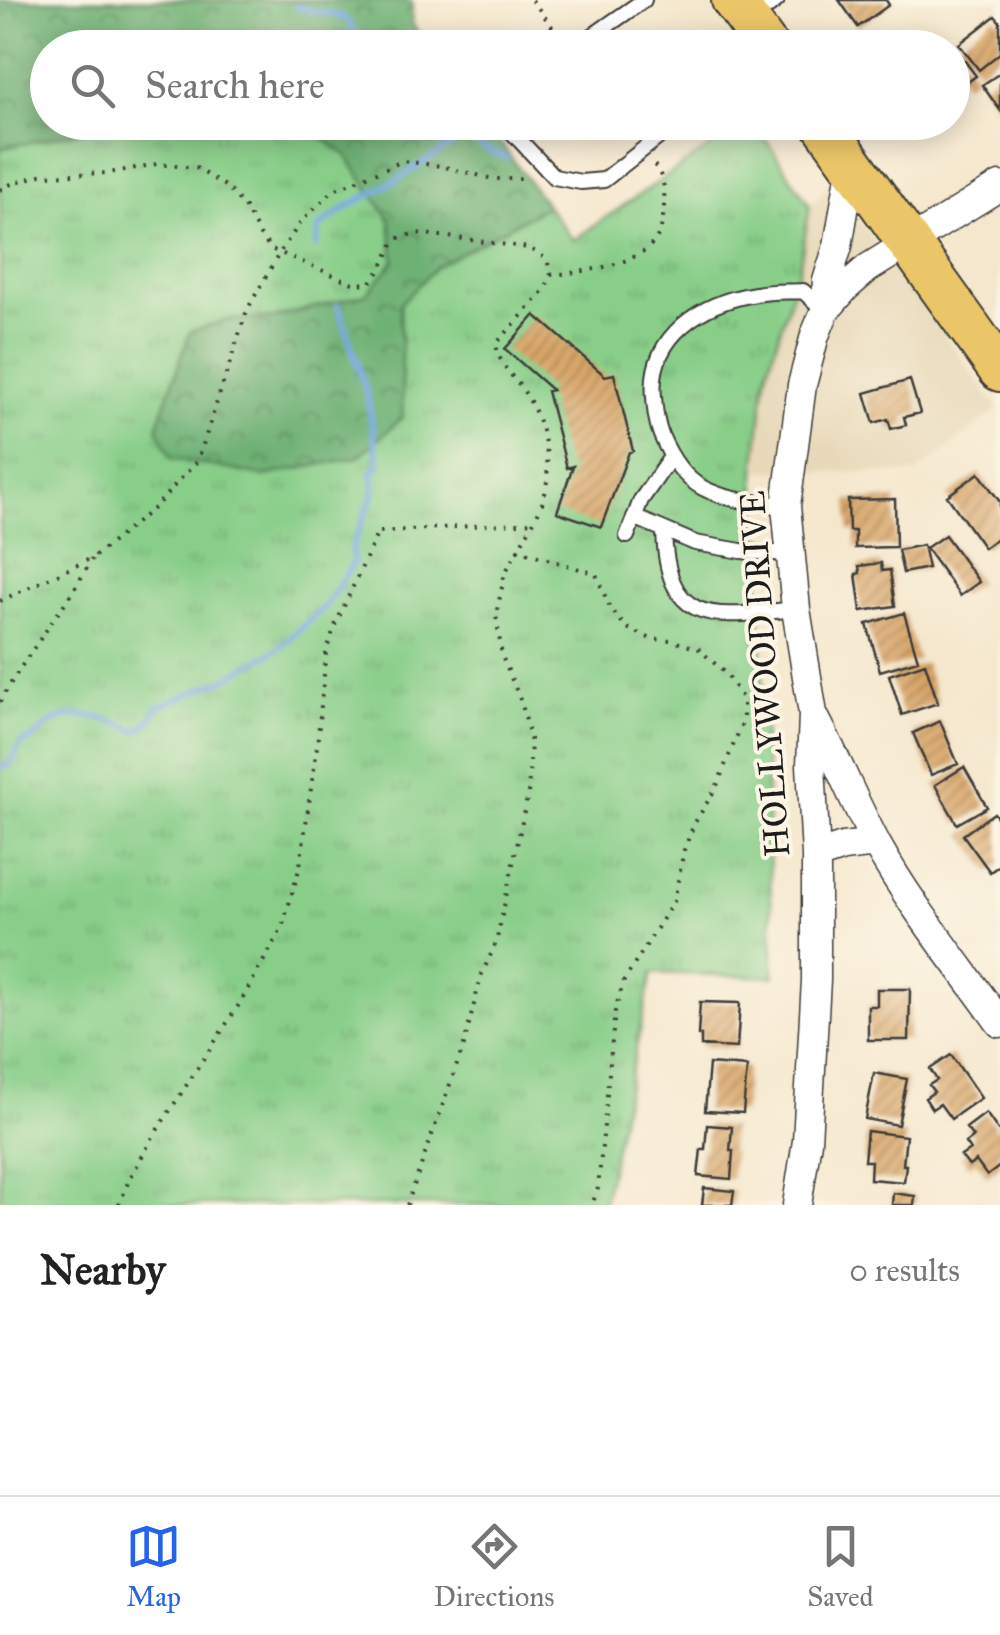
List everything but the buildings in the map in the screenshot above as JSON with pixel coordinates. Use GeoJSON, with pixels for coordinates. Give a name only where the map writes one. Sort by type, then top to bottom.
{"type":"FeatureCollection","features":[{"type":"Feature","properties":{"kind":"main road"},"geometry":{"type":"LineString","coordinates":[[835,140],[1000,370]]}},
{"type":"Feature","properties":{"kind":"street"},"geometry":{"type":"LineString","coordinates":[[825,311],[852,164]]}},
{"type":"Feature","properties":{"kind":"street","name":"HOLLYWOOD DRIVE"},"geometry":{"type":"LineString","coordinates":[[798,1205],[814,1058],[816,980],[816,856],[810,765],[813,714],[796,609],[786,506],[802,385],[825,311],[846,287],[868,268],[1000,186]]}},
{"type":"Feature","properties":{"kind":"street"},"geometry":{"type":"LineString","coordinates":[[813,714],[876,843],[1000,1023]]}},
{"type":"Feature","properties":{"kind":"street"},"geometry":{"type":"LineString","coordinates":[[816,856],[843,847],[876,843]]}},
{"type":"Feature","properties":{"kind":"lane"},"geometry":{"type":"LineString","coordinates":[[598,30],[644,0]]}},
{"type":"Feature","properties":{"kind":"lane"},"geometry":{"type":"LineString","coordinates":[[519,140],[554,178],[581,182],[604,180],[655,140]]}},
{"type":"Feature","properties":{"kind":"lane"},"geometry":{"type":"LineString","coordinates":[[786,506],[752,504],[714,493],[689,478],[671,458],[656,423],[655,364],[676,331],[716,304],[756,294],[803,292],[825,311]]}},
{"type":"Feature","properties":{"kind":"lane"},"geometry":{"type":"LineString","coordinates":[[627,536],[641,500],[671,458]]}},
{"type":"Feature","properties":{"kind":"lane"},"geometry":{"type":"LineString","coordinates":[[634,517],[695,544],[789,554]]}},
{"type":"Feature","properties":{"kind":"lane"},"geometry":{"type":"LineString","coordinates":[[664,531],[670,572],[690,606],[719,615],[796,609]]}},
{"type":"Feature","properties":{"kind":"path"},"geometry":{"type":"LineString","coordinates":[[532,0],[556,30]]}},
{"type":"Feature","properties":{"kind":"path"},"geometry":{"type":"LineString","coordinates":[[0,601],[94,557],[154,508],[198,460],[247,310],[280,252],[302,222],[334,190],[403,161],[493,179],[527,178]]}},
{"type":"Feature","properties":{"kind":"path"},"geometry":{"type":"LineString","coordinates":[[0,190],[41,175],[110,173],[157,164],[196,168],[227,187],[271,249],[355,284],[370,283],[382,270],[396,240],[416,233],[529,248],[547,260],[551,275],[544,291],[496,344],[498,360],[525,393],[542,426],[548,469],[544,500],[505,573],[496,616],[502,656],[522,704],[532,742],[528,794],[496,943],[481,976],[464,1046],[408,1205]]}},
{"type":"Feature","properties":{"kind":"path"},"geometry":{"type":"LineString","coordinates":[[551,275],[576,273],[630,258],[650,247],[660,232],[664,178]]}},
{"type":"Feature","properties":{"kind":"path"},"geometry":{"type":"LineString","coordinates":[[119,1205],[154,1136],[240,1002],[282,928],[300,866],[326,654],[378,532],[534,522]]}},
{"type":"Feature","properties":{"kind":"path"},"geometry":{"type":"LineString","coordinates":[[518,550],[596,574],[610,608],[628,628],[651,639],[699,649],[726,674],[743,699],[743,721],[716,788],[694,824],[684,850],[674,902],[624,981],[615,1010],[598,1188],[592,1205]]}},
{"type":"Feature","properties":{"kind":"path"},"geometry":{"type":"LineString","coordinates":[[0,702],[94,557]]}},
{"type":"Feature","properties":{"kind":"shaded area"},"geometry":{"type":"Polygon","coordinates":[[[832,183],[998,409],[916,473],[755,471],[766,376],[799,269],[810,206],[832,183]]]}},
{"type":"Feature","properties":{"kind":"green space"},"geometry":{"type":"Polygon","coordinates":[[[0,0],[412,2],[412,24],[416,30],[30,30],[30,140],[40,140],[0,149],[0,0]]]}},
{"type":"Feature","properties":{"kind":"green space"},"geometry":{"type":"Polygon","coordinates":[[[0,72],[30,103],[30,140],[498,140],[573,240],[720,140],[766,140],[810,206],[799,269],[766,376],[755,471],[774,977],[652,973],[603,1205],[0,1205],[0,72]]]}},
{"type":"Feature","properties":{"kind":"green space"},"geometry":{"type":"Polygon","coordinates":[[[325,140],[498,140],[547,206],[437,266],[400,304],[403,417],[358,457],[263,476],[171,458],[157,428],[190,332],[226,320],[274,318],[366,294],[394,261],[390,220],[346,155],[325,140]]]}},
{"type":"Feature","properties":{"kind":"waterway"},"geometry":{"type":"LineString","coordinates":[[296,7],[344,17],[354,30]]}},
{"type":"Feature","properties":{"kind":"waterway"},"geometry":{"type":"LineString","coordinates":[[316,246],[319,227],[458,140]]}},
{"type":"Feature","properties":{"kind":"waterway"},"geometry":{"type":"LineString","coordinates":[[476,140],[483,148],[506,158]]}},
{"type":"Feature","properties":{"kind":"waterway"},"geometry":{"type":"LineString","coordinates":[[0,768],[10,764],[21,743],[65,717],[97,718],[136,731],[147,724],[158,707],[225,679],[278,649],[326,605],[353,563],[352,547],[375,489],[372,470],[379,467],[367,394],[338,305]]}}]}
